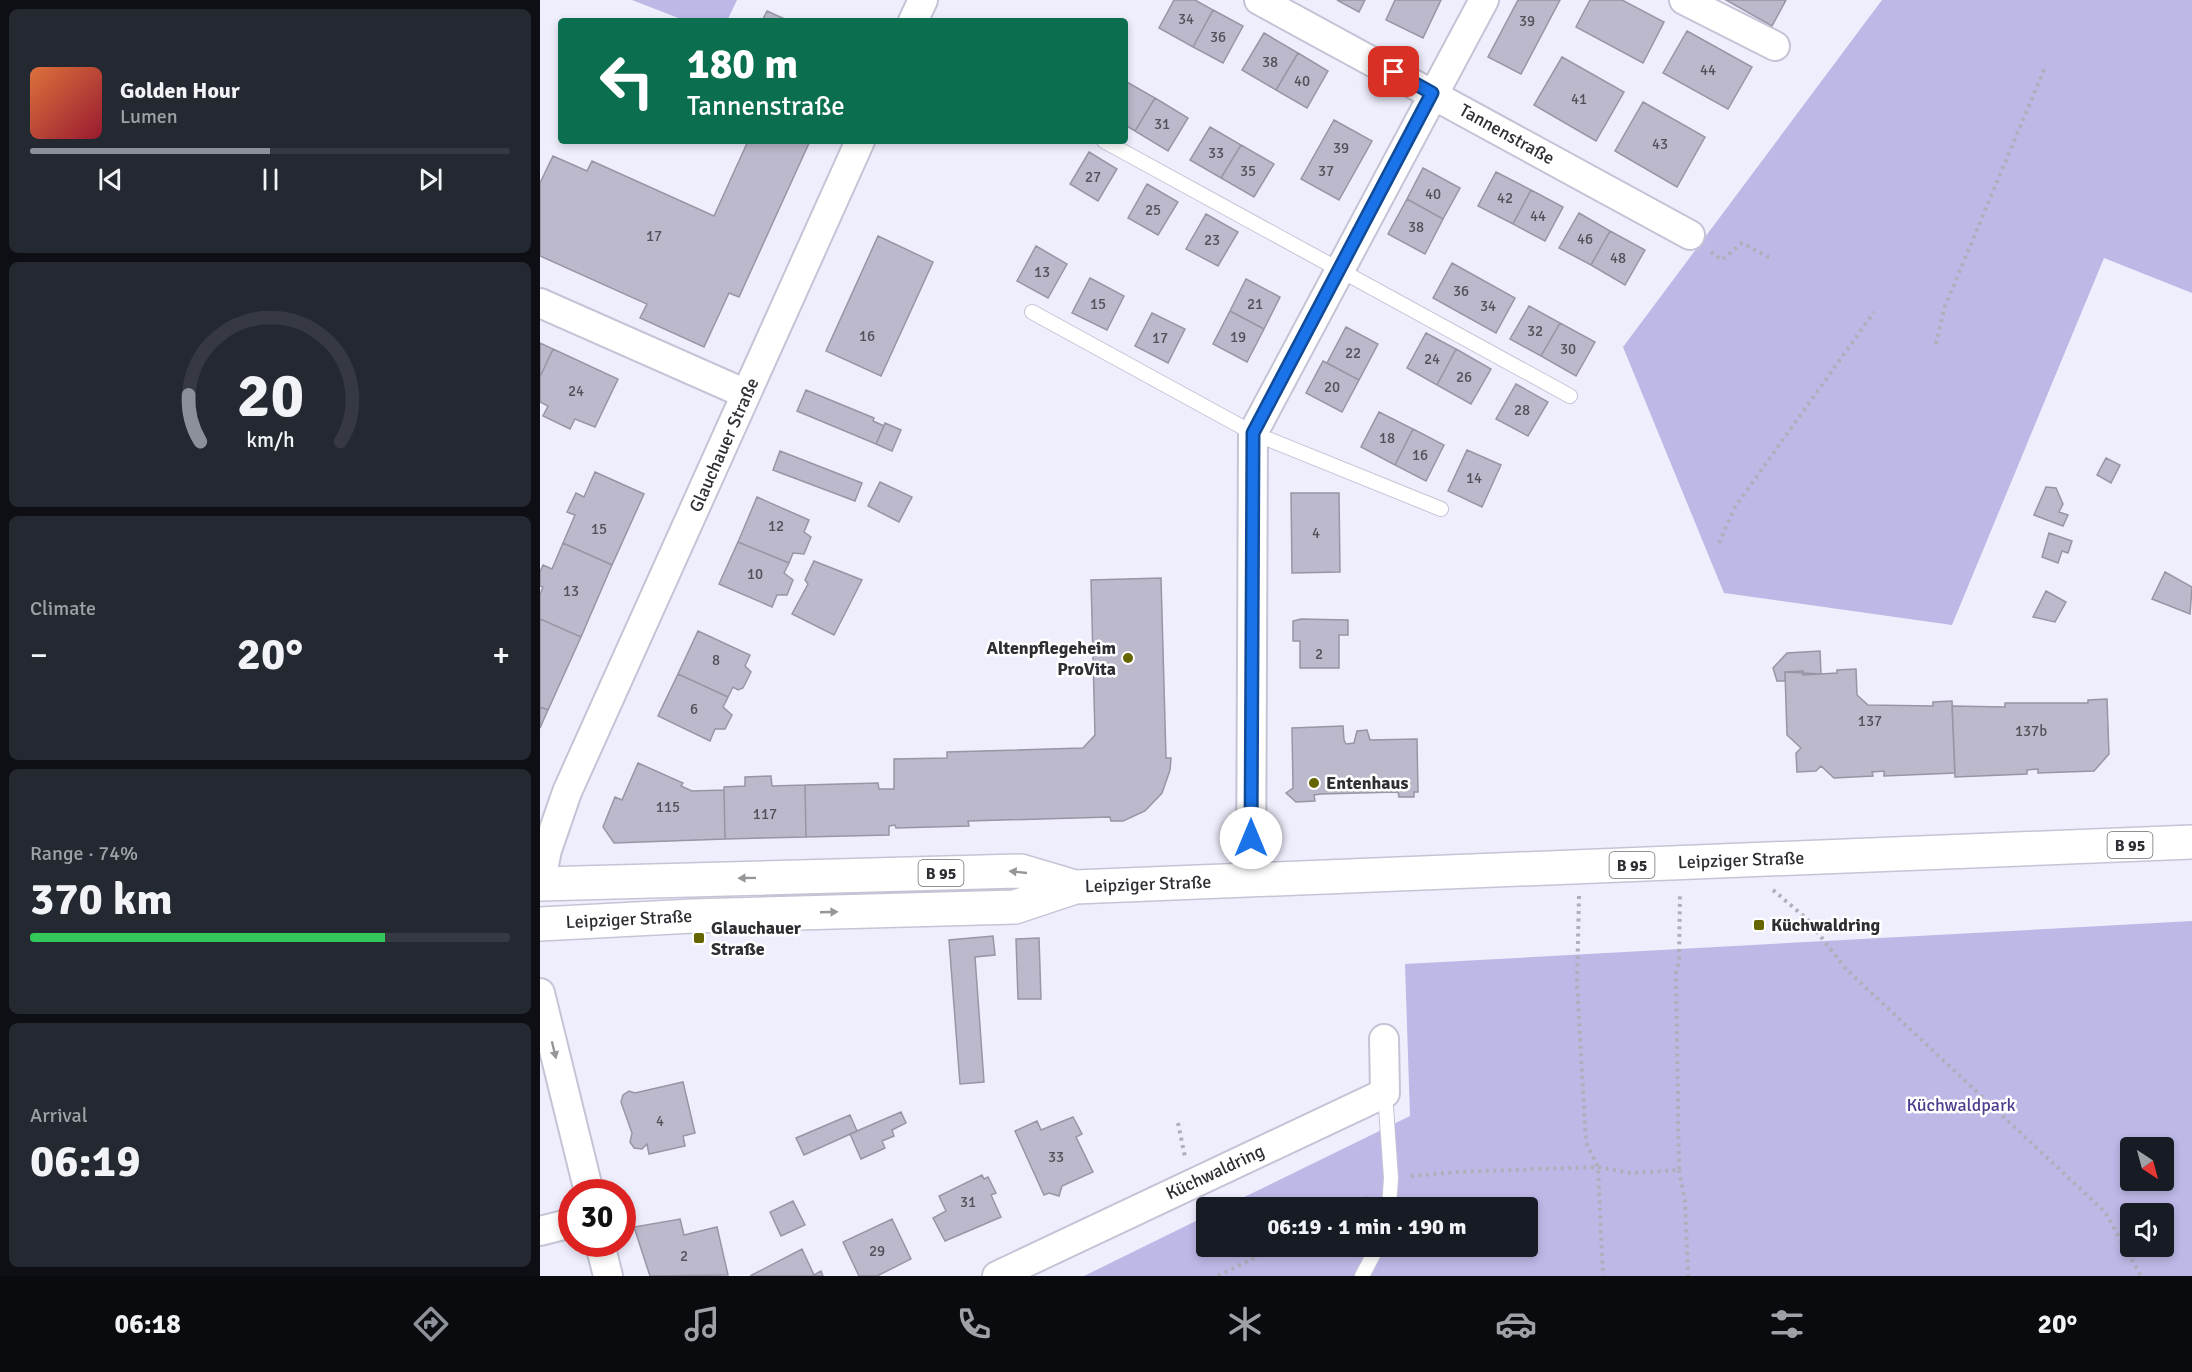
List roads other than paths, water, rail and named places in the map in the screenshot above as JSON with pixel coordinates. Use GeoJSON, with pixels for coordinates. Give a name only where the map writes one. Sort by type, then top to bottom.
{"type":"FeatureCollection","features":[{"type":"Feature","properties":{"kind":"main road","name":"Leipziger Straße"},"geometry":{"type":"LineString","coordinates":[[540,924],[693,916],[1015,907],[1075,887],[2192,842]]}},
{"type":"Feature","properties":{"kind":"main road","name":"Leipziger Straße"},"geometry":{"type":"LineString","coordinates":[[540,884],[1021,871],[1075,887]]}},
{"type":"Feature","properties":{"kind":"street"},"geometry":{"type":"LineString","coordinates":[[914,18],[923,0]]}},
{"type":"Feature","properties":{"kind":"street","name":"Tannenstraße"},"geometry":{"type":"LineString","coordinates":[[1259,0],[1690,235]]}},
{"type":"Feature","properties":{"kind":"street"},"geometry":{"type":"LineString","coordinates":[[1251,880],[1253,433],[1432,93],[1484,0]]}},
{"type":"Feature","properties":{"kind":"street"},"geometry":{"type":"LineString","coordinates":[[1684,0],[1775,46]]}},
{"type":"Feature","properties":{"kind":"street","name":"Glauchauer Straße"},"geometry":{"type":"LineString","coordinates":[[540,884],[547,849],[567,792],[859,144]]}},
{"type":"Feature","properties":{"kind":"street"},"geometry":{"type":"LineString","coordinates":[[540,303],[746,394]]}},
{"type":"Feature","properties":{"kind":"street"},"geometry":{"type":"LineString","coordinates":[[540,993],[586,1179]]}},
{"type":"Feature","properties":{"kind":"street"},"geometry":{"type":"LineString","coordinates":[[1384,1039],[1385,1093]]}},
{"type":"Feature","properties":{"kind":"street","name":"Küchwaldring"},"geometry":{"type":"LineString","coordinates":[[997,1276],[1385,1093]]}},
{"type":"Feature","properties":{"kind":"street"},"geometry":{"type":"LineString","coordinates":[[540,1231],[558,1226]]}},
{"type":"Feature","properties":{"kind":"street"},"geometry":{"type":"LineString","coordinates":[[603,1257],[608,1276]]}},
{"type":"Feature","properties":{"kind":"lane"},"geometry":{"type":"LineString","coordinates":[[1110,144],[1570,396]]}},
{"type":"Feature","properties":{"kind":"lane"},"geometry":{"type":"LineString","coordinates":[[1032,312],[1253,433],[1441,509]]}},
{"type":"Feature","properties":{"kind":"lane"},"geometry":{"type":"LineString","coordinates":[[1385,1093],[1391,1178],[1390,1197]]}},
{"type":"Feature","properties":{"kind":"lane"},"geometry":{"type":"LineString","coordinates":[[1362,1276],[1372,1257]]}},
{"type":"Feature","properties":{"kind":"place","name":"Altenpflegeheim ProVita"},"geometry":{"type":"Point","coordinates":[1128,658]}},
{"type":"Feature","properties":{"kind":"place","name":"Entenhaus"},"geometry":{"type":"Point","coordinates":[1314,783]}},
{"type":"Feature","properties":{"kind":"place","name":"Küchwaldring"},"geometry":{"type":"Point","coordinates":[1759,925]}},
{"type":"Feature","properties":{"kind":"place","name":"Glauchauer Straße"},"geometry":{"type":"Point","coordinates":[699,938]}},
{"type":"Feature","properties":{"kind":"park label","name":"Küchwaldpark"},"geometry":{"type":"Point","coordinates":[1961,1105]}}]}
